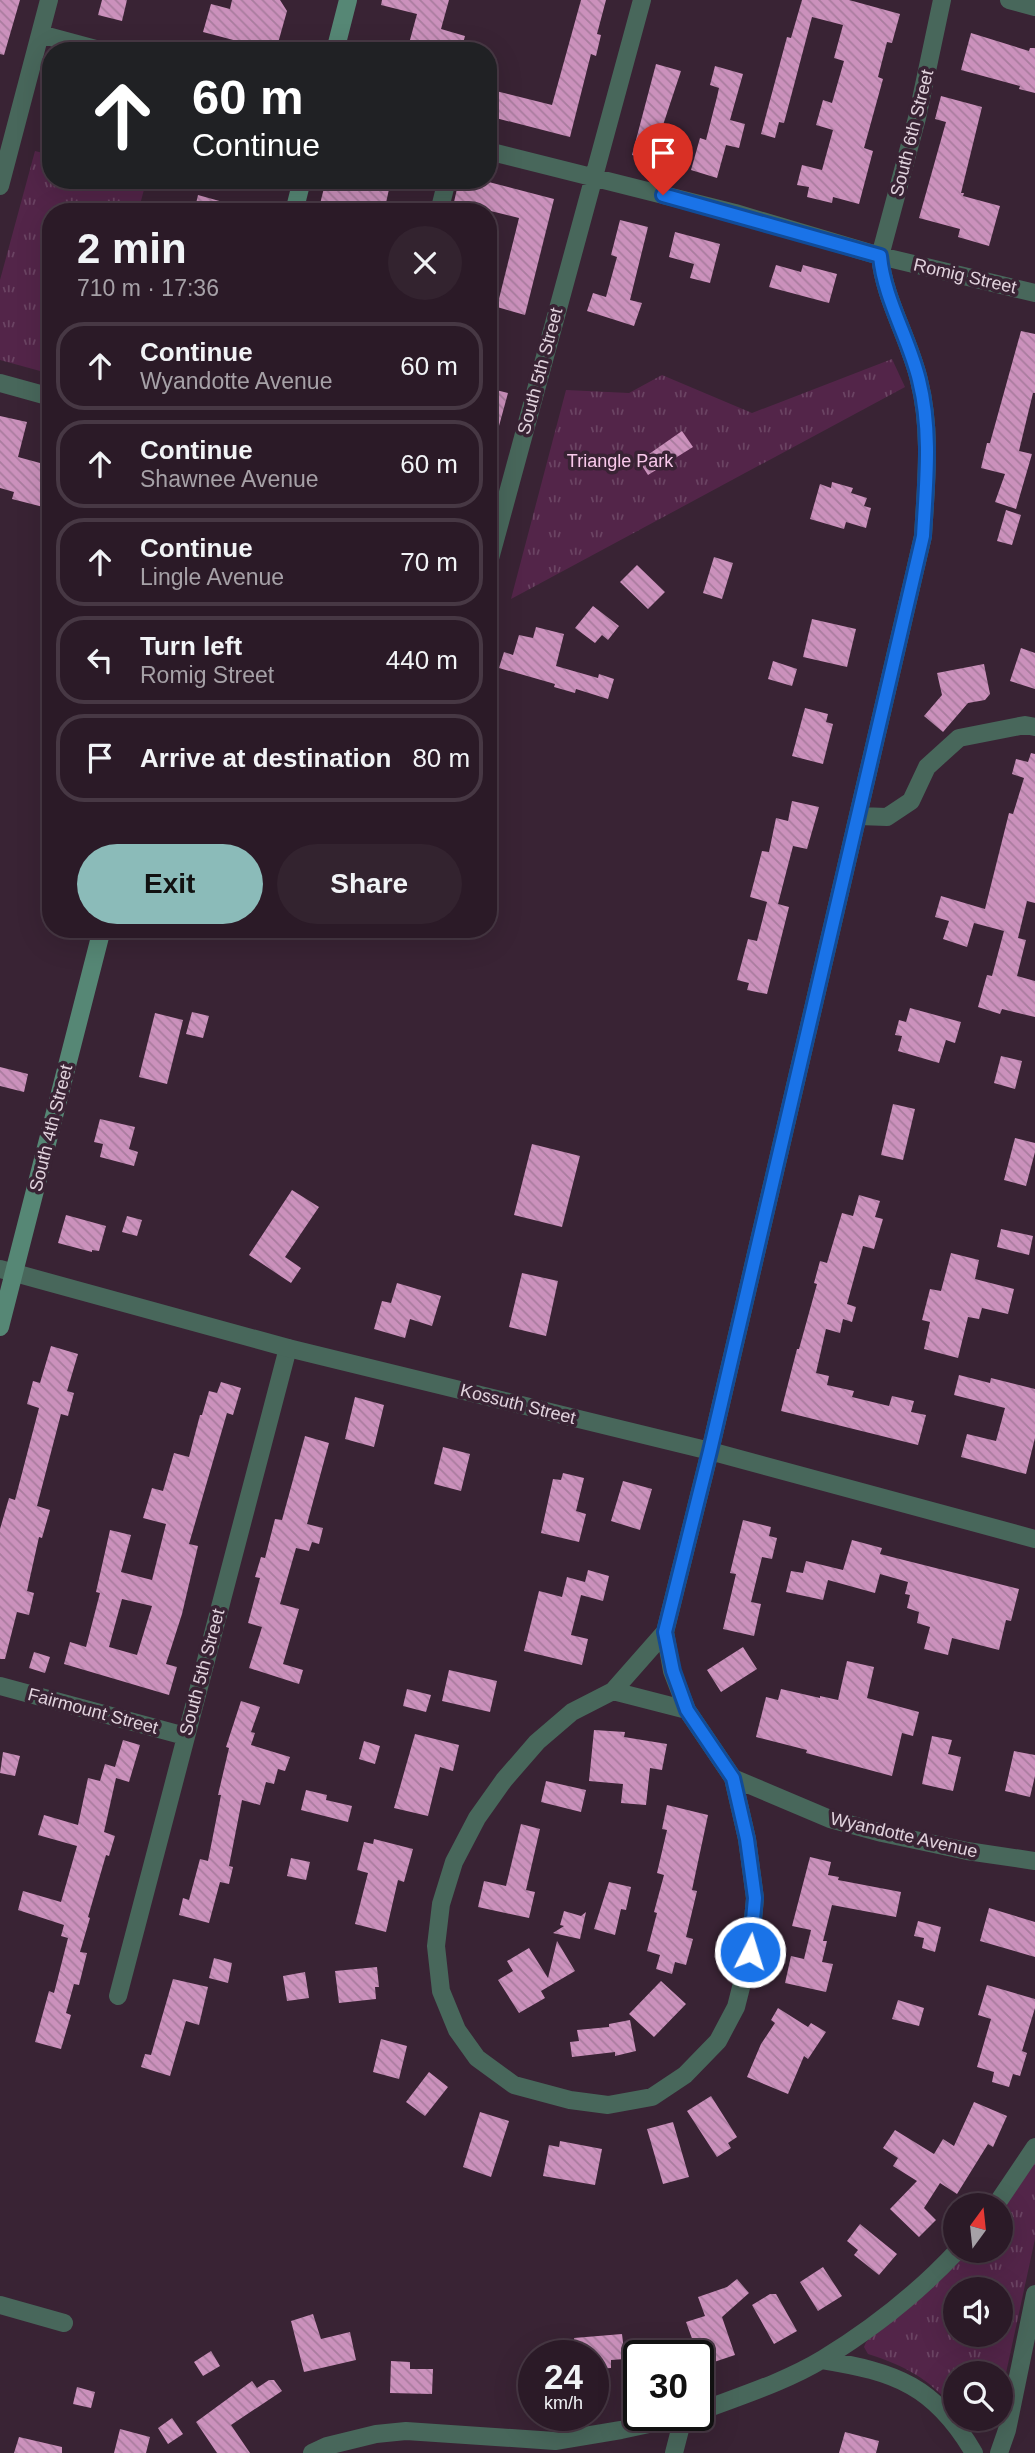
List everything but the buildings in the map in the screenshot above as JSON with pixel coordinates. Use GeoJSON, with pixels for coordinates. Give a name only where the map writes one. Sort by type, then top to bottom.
{"type":"FeatureCollection","features":[{"type":"Feature","properties":{"kind":"main road"},"geometry":{"type":"LineString","coordinates":[[337,42],[348,0]]}},
{"type":"Feature","properties":{"kind":"main road","name":"South 4th Street"},"geometry":{"type":"LineString","coordinates":[[0,1327],[7,1271],[100,938]]}},
{"type":"Feature","properties":{"kind":"street"},"geometry":{"type":"LineString","coordinates":[[0,186],[49,0]]}},
{"type":"Feature","properties":{"kind":"street","name":"South 5th Street"},"geometry":{"type":"LineString","coordinates":[[497,533],[642,0]]}},
{"type":"Feature","properties":{"kind":"street","name":"South 6th Street"},"geometry":{"type":"LineString","coordinates":[[881,261],[917,118],[942,0]]}},
{"type":"Feature","properties":{"kind":"street"},"geometry":{"type":"LineString","coordinates":[[1009,0],[1035,7]]}},
{"type":"Feature","properties":{"kind":"street"},"geometry":{"type":"LineString","coordinates":[[40,34],[70,42]]}},
{"type":"Feature","properties":{"kind":"street","name":"Romig Street"},"geometry":{"type":"LineString","coordinates":[[497,154],[735,213],[881,261],[1035,293]]}},
{"type":"Feature","properties":{"kind":"street"},"geometry":{"type":"LineString","coordinates":[[665,1632],[613,1691],[572,1712],[537,1742],[504,1780],[477,1818],[454,1862],[441,1903],[436,1946],[441,1992],[457,2030],[477,2058],[514,2085],[570,2100],[608,2105],[652,2097],[685,2075],[718,2041],[736,2007],[750,1952],[755,1898],[747,1839],[733,1778],[687,1710],[673,1671],[665,1632],[710,1451],[923,536],[929,443],[919,380],[881,261]]}},
{"type":"Feature","properties":{"kind":"street"},"geometry":{"type":"LineString","coordinates":[[0,383],[42,395]]}},
{"type":"Feature","properties":{"kind":"street"},"geometry":{"type":"LineString","coordinates":[[859,816],[887,817],[911,801],[927,767],[959,738],[1025,725],[1035,727]]}},
{"type":"Feature","properties":{"kind":"street","name":"Kossuth Street"},"geometry":{"type":"LineString","coordinates":[[7,1271],[288,1348],[710,1451],[1035,1539]]}},
{"type":"Feature","properties":{"kind":"street","name":"South 5th Street"},"geometry":{"type":"LineString","coordinates":[[118,1996],[288,1348]]}},
{"type":"Feature","properties":{"kind":"street","name":"Fairmount Street"},"geometry":{"type":"LineString","coordinates":[[0,1686],[185,1736]]}},
{"type":"Feature","properties":{"kind":"street"},"geometry":{"type":"LineString","coordinates":[[613,1691],[687,1710]]}},
{"type":"Feature","properties":{"kind":"street","name":"Wyandotte Avenue"},"geometry":{"type":"LineString","coordinates":[[733,1778],[830,1818],[882,1833],[967,1851],[1035,1861]]}},
{"type":"Feature","properties":{"kind":"street"},"geometry":{"type":"LineString","coordinates":[[1004,2193],[1035,2147]]}},
{"type":"Feature","properties":{"kind":"street"},"geometry":{"type":"LineString","coordinates":[[714,2406],[822,2360],[906,2300],[944,2263]]}},
{"type":"Feature","properties":{"kind":"street"},"geometry":{"type":"LineString","coordinates":[[999,2453],[1007,2430],[1035,2294]]}},
{"type":"Feature","properties":{"kind":"street"},"geometry":{"type":"LineString","coordinates":[[0,2305],[64,2323]]}},
{"type":"Feature","properties":{"kind":"street"},"geometry":{"type":"LineString","coordinates":[[822,2360],[879,2372],[921,2391],[943,2408],[974,2453]]}},
{"type":"Feature","properties":{"kind":"street"},"geometry":{"type":"LineString","coordinates":[[312,2453],[327,2446],[396,2432],[555,2441],[623,2428]]}},
{"type":"Feature","properties":{"kind":"street"},"geometry":{"type":"LineString","coordinates":[[674,2453],[684,2431]]}},
{"type":"Feature","properties":{"kind":"green space"},"geometry":{"type":"Polygon","coordinates":[[[35,151],[42,153],[42,189],[144,189],[140,203],[42,203],[42,372],[0,360],[0,280],[35,151]]]}},
{"type":"Feature","properties":{"kind":"green space","name":"Triangle Park"},"geometry":{"type":"Polygon","coordinates":[[[892,359],[905,387],[511,599],[566,390],[629,393],[662,375],[752,413],[892,359]]]}},
{"type":"Feature","properties":{"kind":"green space"},"geometry":{"type":"Polygon","coordinates":[[[1035,2161],[1035,2239],[1013,2341],[1013,2277],[943,2277],[943,2347],[1012,2347],[1009,2361],[943,2361],[943,2396],[905,2369],[868,2354],[864,2347],[866,2342],[930,2289],[956,2263],[1013,2263],[1013,2193],[1035,2161]]]}},
{"type":"Feature","properties":{"kind":"route"},"geometry":{"type":"LineString","coordinates":[[663,195],[735,213],[880,256],[883,276],[919,380],[929,443],[923,536],[710,1451],[665,1632],[673,1671],[687,1710],[733,1778],[747,1839],[755,1898],[750,1952]]}}]}
